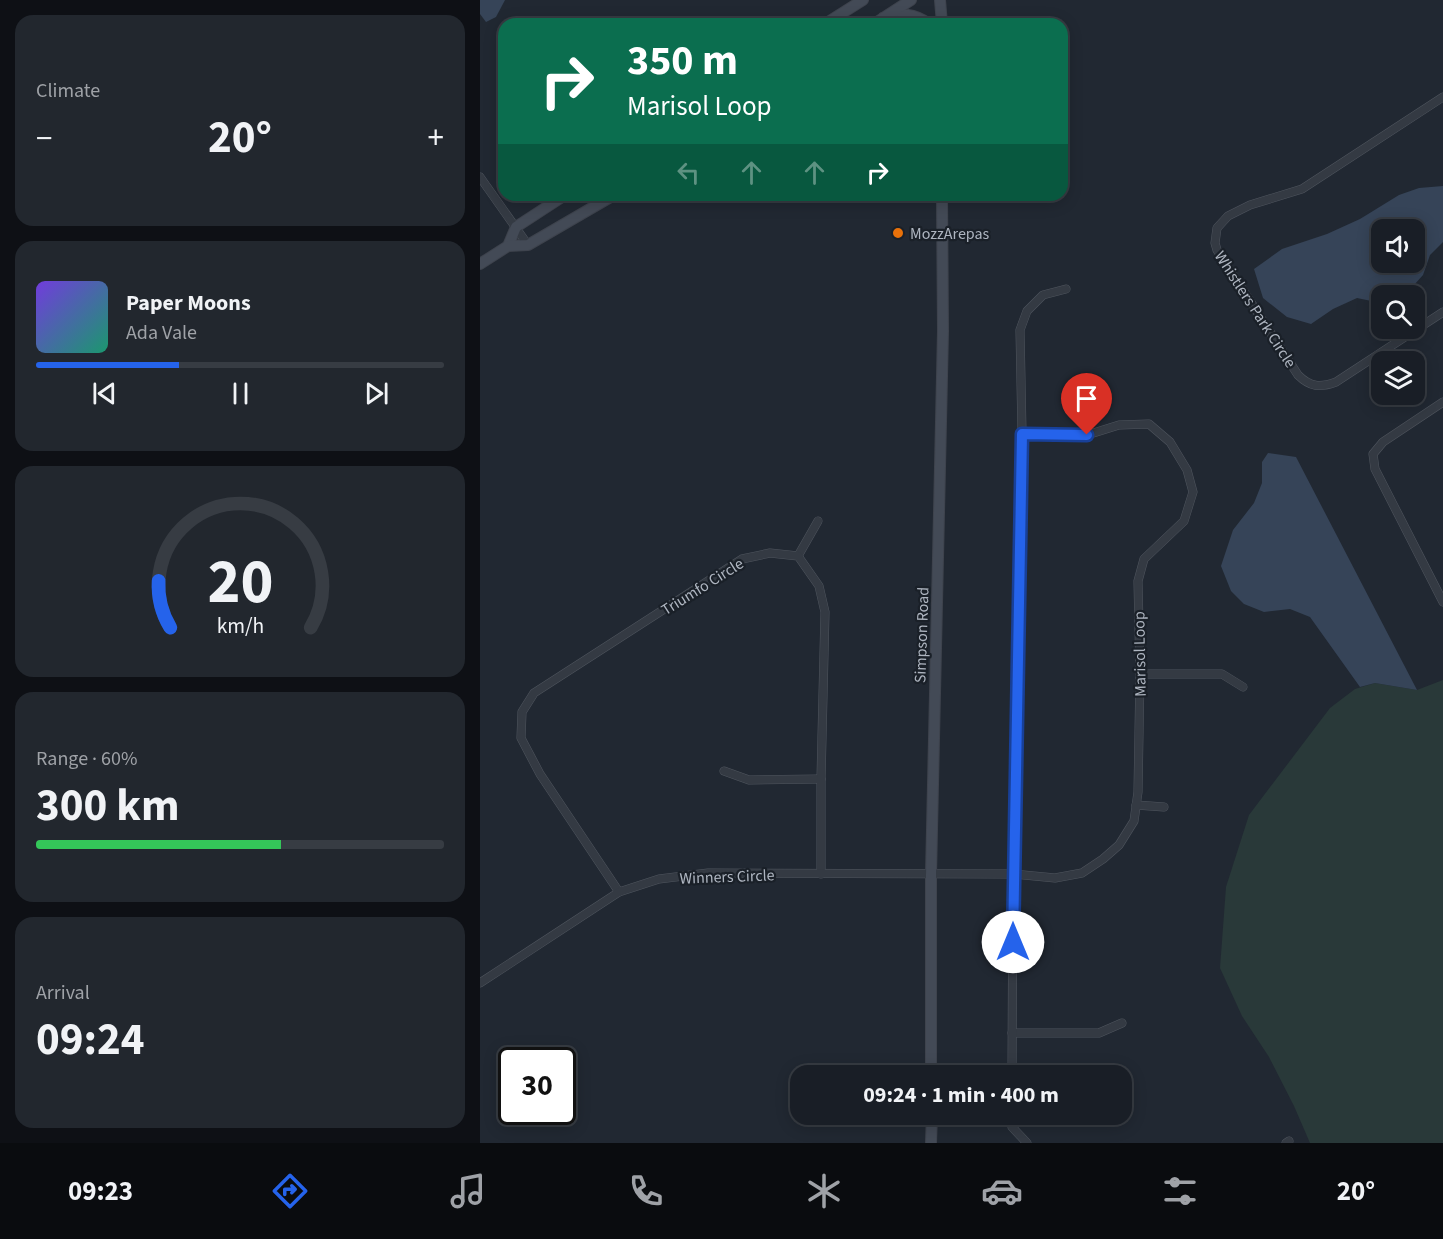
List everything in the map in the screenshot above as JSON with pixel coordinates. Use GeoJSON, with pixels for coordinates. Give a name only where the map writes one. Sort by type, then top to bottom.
{"type":"FeatureCollection","features":[{"type":"Feature","properties":{"kind":"main road"},"geometry":{"type":"LineString","coordinates":[[834,18],[863,0]]}},
{"type":"Feature","properties":{"kind":"main road"},"geometry":{"type":"LineString","coordinates":[[883,18],[911,0]]}},
{"type":"Feature","properties":{"kind":"main road"},"geometry":{"type":"LineString","coordinates":[[940,0],[942,18]]}},
{"type":"Feature","properties":{"kind":"main road"},"geometry":{"type":"LineString","coordinates":[[888,18],[902,14],[919,18]]}},
{"type":"Feature","properties":{"kind":"main road"},"geometry":{"type":"LineString","coordinates":[[508,246],[516,227],[556,201]]}},
{"type":"Feature","properties":{"kind":"main road"},"geometry":{"type":"LineString","coordinates":[[480,264],[508,246],[528,244],[603,201]]}},
{"type":"Feature","properties":{"kind":"main road","name":"Simpson Road"},"geometry":{"type":"LineString","coordinates":[[932,1065],[931,875],[944,331],[942,201]]}},
{"type":"Feature","properties":{"kind":"main road"},"geometry":{"type":"LineString","coordinates":[[931,1143],[932,1125]]}},
{"type":"Feature","properties":{"kind":"street","name":"Whistlers Park Circle"},"geometry":{"type":"LineString","coordinates":[[1443,97],[1302,189],[1250,205],[1228,216],[1217,228],[1215,243],[1217,250],[1298,375],[1313,386],[1321,387],[1336,382],[1443,312]]}},
{"type":"Feature","properties":{"kind":"street"},"geometry":{"type":"LineString","coordinates":[[480,177],[528,244]]}},
{"type":"Feature","properties":{"kind":"street"},"geometry":{"type":"LineString","coordinates":[[1012,1065],[1013,874],[1022,434],[1020,330],[1027,311],[1043,295],[1066,289]]}},
{"type":"Feature","properties":{"kind":"street"},"geometry":{"type":"LineString","coordinates":[[1443,402],[1383,442],[1374,454],[1375,469],[1443,602]]}},
{"type":"Feature","properties":{"kind":"street","name":"Marisol Loop"},"geometry":{"type":"LineString","coordinates":[[931,875],[1013,874],[1055,878],[1082,873],[1103,860],[1119,844],[1134,821],[1140,674],[1138,580],[1144,559],[1184,521],[1194,492],[1187,471],[1170,442],[1149,424],[1119,424],[1087,435],[1022,434]]}},
{"type":"Feature","properties":{"kind":"street"},"geometry":{"type":"LineString","coordinates":[[818,521],[798,556],[819,586],[825,612],[821,874]]}},
{"type":"Feature","properties":{"kind":"street","name":"Triumfo Circle"},"geometry":{"type":"LineString","coordinates":[[619,892],[540,774],[521,738],[522,712],[534,693],[742,559],[770,552],[798,556]]}},
{"type":"Feature","properties":{"kind":"street"},"geometry":{"type":"LineString","coordinates":[[1140,674],[1222,674],[1243,687]]}},
{"type":"Feature","properties":{"kind":"street"},"geometry":{"type":"LineString","coordinates":[[724,771],[749,780],[821,779]]}},
{"type":"Feature","properties":{"kind":"street"},"geometry":{"type":"LineString","coordinates":[[1136,805],[1164,807]]}},
{"type":"Feature","properties":{"kind":"street","name":"Winners Circle"},"geometry":{"type":"LineString","coordinates":[[480,982],[619,892],[659,879],[708,873],[931,875]]}},
{"type":"Feature","properties":{"kind":"street"},"geometry":{"type":"LineString","coordinates":[[1012,1033],[1099,1033],[1122,1023]]}},
{"type":"Feature","properties":{"kind":"street"},"geometry":{"type":"LineString","coordinates":[[1012,1125],[1027,1143]]}},
{"type":"Feature","properties":{"kind":"shaded area"},"geometry":{"type":"Polygon","coordinates":[[[1443,680],[1443,1143],[1310,1143],[1269,1057],[1242,1016],[1220,968],[1226,887],[1249,815],[1330,708],[1355,689],[1375,683],[1417,690],[1443,680]]]}},
{"type":"Feature","properties":{"kind":"water"},"geometry":{"type":"Polygon","coordinates":[[[480,0],[505,0],[496,17],[486,22],[480,14],[480,0]]]}},
{"type":"Feature","properties":{"kind":"water"},"geometry":{"type":"Polygon","coordinates":[[[1443,186],[1443,242],[1430,255],[1425,269],[1425,219],[1371,219],[1371,273],[1424,273],[1414,285],[1371,285],[1371,301],[1357,298],[1333,309],[1311,324],[1287,317],[1263,298],[1254,269],[1282,249],[1327,234],[1360,219],[1399,195],[1419,188],[1443,186]]]}},
{"type":"Feature","properties":{"kind":"water"},"geometry":{"type":"Polygon","coordinates":[[[1268,453],[1296,457],[1417,690],[1375,683],[1360,687],[1310,617],[1290,609],[1264,612],[1244,604],[1231,591],[1221,566],[1233,530],[1254,503],[1262,483],[1262,462],[1268,453]]]}},
{"type":"Feature","properties":{"kind":"place","name":"MozzArepas"},"geometry":{"type":"Point","coordinates":[898,233]}},
{"type":"Feature","properties":{"kind":"route"},"geometry":{"type":"LineString","coordinates":[[1013,942],[1022,434],[1087,435]]}}]}
